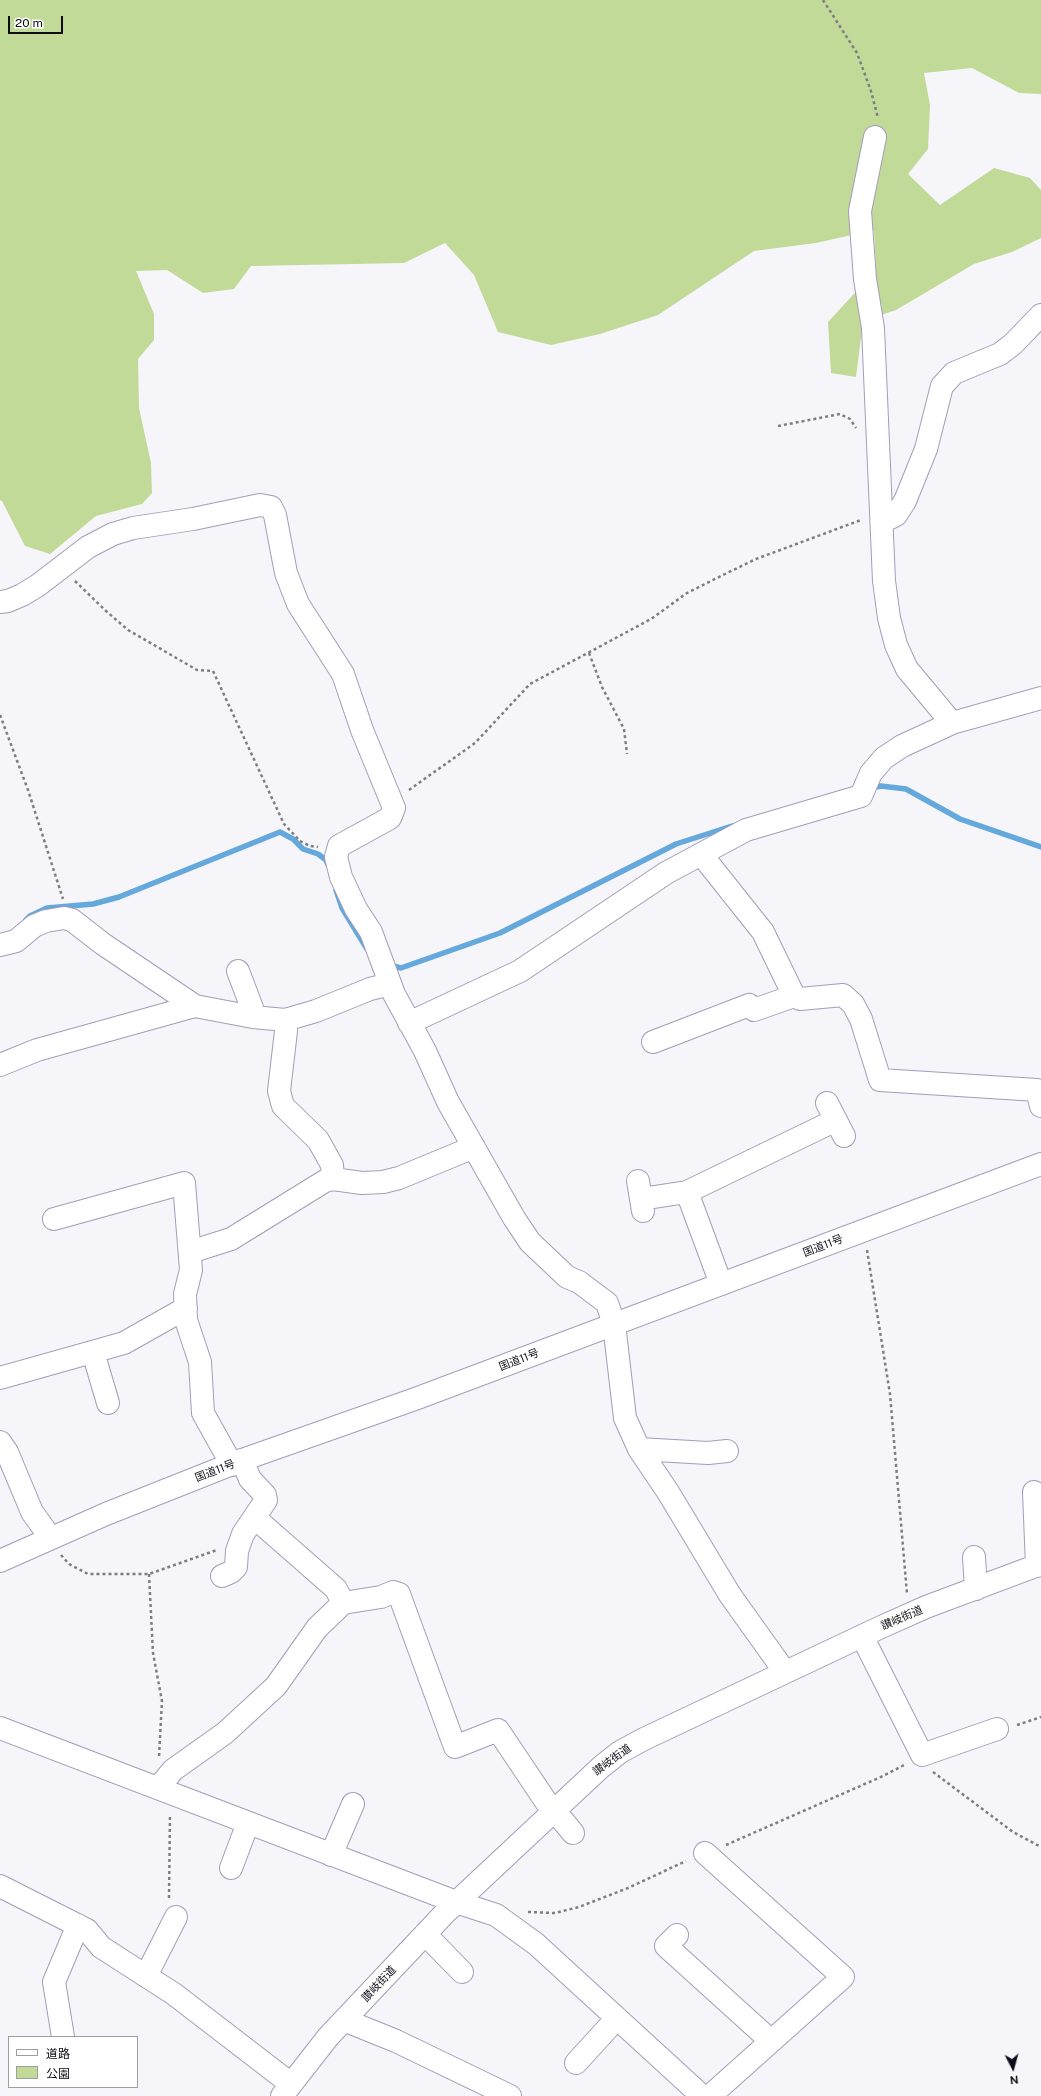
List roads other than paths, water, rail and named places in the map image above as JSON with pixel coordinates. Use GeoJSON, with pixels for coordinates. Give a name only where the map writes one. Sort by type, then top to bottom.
{"type":"FeatureCollection","features":[{"type":"Feature","properties":{"kind":"main road"},"geometry":{"type":"LineString","coordinates":[[875,138],[860,212],[865,279],[873,328],[884,581],[889,618],[896,645],[907,669],[952,723]]}},
{"type":"Feature","properties":{"kind":"main road"},"geometry":{"type":"LineString","coordinates":[[882,517],[896,515],[905,501],[926,449],[942,386],[954,373],[1000,354],[1013,344],[1041,315]]}},
{"type":"Feature","properties":{"kind":"main road"},"geometry":{"type":"LineString","coordinates":[[0,602],[8,601],[22,595],[58,571],[88,547],[113,534],[133,528],[193,519],[260,505],[271,507],[275,515],[286,573],[296,598],[343,674],[362,730],[394,808],[390,818],[339,846],[336,857],[340,877],[356,909],[371,932],[390,984],[409,1023],[425,1051],[448,1102],[514,1218],[530,1242],[567,1277],[578,1282],[607,1303],[614,1324],[625,1418],[639,1449],[668,1492],[730,1595],[786,1672]]}},
{"type":"Feature","properties":{"kind":"main road"},"geometry":{"type":"LineString","coordinates":[[409,1023],[520,971],[666,873],[746,830],[861,796],[871,773],[884,758],[902,746],[952,723],[1041,698]]}},
{"type":"Feature","properties":{"kind":"main road"},"geometry":{"type":"LineString","coordinates":[[701,854],[763,932],[794,996],[800,999],[843,995],[853,1004],[861,1019],[880,1080],[1037,1090],[1041,1106]]}},
{"type":"Feature","properties":{"kind":"main road"},"geometry":{"type":"LineString","coordinates":[[0,945],[16,941],[34,926],[64,918],[72,920],[103,944],[194,1006],[252,1017],[285,1020],[316,1011],[370,989],[390,984]]}},
{"type":"Feature","properties":{"kind":"main road"},"geometry":{"type":"LineString","coordinates":[[238,971],[252,1008],[252,1017]]}},
{"type":"Feature","properties":{"kind":"main road"},"geometry":{"type":"LineString","coordinates":[[653,1042],[749,1005],[754,1010],[794,996]]}},
{"type":"Feature","properties":{"kind":"main road"},"geometry":{"type":"LineString","coordinates":[[0,1065],[37,1050],[194,1006]]}},
{"type":"Feature","properties":{"kind":"main road"},"geometry":{"type":"LineString","coordinates":[[285,1020],[286,1031],[280,1091],[283,1106],[318,1140],[332,1165],[333,1179]]}},
{"type":"Feature","properties":{"kind":"main road"},"geometry":{"type":"LineString","coordinates":[[641,1197],[687,1192],[750,1151],[836,1120]]}},
{"type":"Feature","properties":{"kind":"main road"},"geometry":{"type":"LineString","coordinates":[[190,1252],[231,1239],[325,1181],[333,1179],[362,1183],[383,1182],[399,1178],[474,1148]]}},
{"type":"Feature","properties":{"kind":"main road","name":"国道11号"},"geometry":{"type":"LineString","coordinates":[[0,1561],[50,1537],[237,1462],[415,1399],[1041,1164]]}},
{"type":"Feature","properties":{"kind":"main road"},"geometry":{"type":"LineString","coordinates":[[54,1219],[184,1183],[191,1270],[185,1294],[186,1320],[200,1362],[203,1413],[237,1462],[265,1495],[266,1500],[249,1526],[237,1551],[236,1568],[222,1576]]}},
{"type":"Feature","properties":{"kind":"main road"},"geometry":{"type":"LineString","coordinates":[[687,1192],[721,1284]]}},
{"type":"Feature","properties":{"kind":"main road"},"geometry":{"type":"LineString","coordinates":[[0,1378],[124,1343],[186,1308]]}},
{"type":"Feature","properties":{"kind":"main road"},"geometry":{"type":"LineString","coordinates":[[93,1352],[108,1403]]}},
{"type":"Feature","properties":{"kind":"main road"},"geometry":{"type":"LineString","coordinates":[[0,1442],[7,1452],[32,1512],[50,1537]]}},
{"type":"Feature","properties":{"kind":"main road"},"geometry":{"type":"LineString","coordinates":[[639,1449],[708,1453],[727,1450]]}},
{"type":"Feature","properties":{"kind":"main road"},"geometry":{"type":"LineString","coordinates":[[1034,1492],[1039,1565]]}},
{"type":"Feature","properties":{"kind":"main road"},"geometry":{"type":"LineString","coordinates":[[249,1526],[336,1589],[342,1604]]}},
{"type":"Feature","properties":{"kind":"main road"},"geometry":{"type":"LineString","coordinates":[[974,1557],[976,1589]]}},
{"type":"Feature","properties":{"kind":"main road","name":"讃岐街道"},"geometry":{"type":"LineString","coordinates":[[286,2090],[344,2020],[456,1902],[601,1766],[620,1752],[908,1615],[1039,1565]]}},
{"type":"Feature","properties":{"kind":"main road"},"geometry":{"type":"LineString","coordinates":[[164,1790],[173,1770],[225,1733],[276,1686],[317,1628],[342,1604],[381,1597],[393,1592],[399,1594],[455,1747],[498,1730],[553,1811],[572,1833]]}},
{"type":"Feature","properties":{"kind":"main road"},"geometry":{"type":"LineString","coordinates":[[862,1636],[922,1755],[997,1729]]}},
{"type":"Feature","properties":{"kind":"main road"},"geometry":{"type":"LineString","coordinates":[[0,1728],[331,1855],[456,1902],[496,1915],[531,1940],[702,2096]]}},
{"type":"Feature","properties":{"kind":"main road"},"geometry":{"type":"LineString","coordinates":[[331,1855],[353,1804]]}},
{"type":"Feature","properties":{"kind":"main road"},"geometry":{"type":"LineString","coordinates":[[232,1868],[248,1823]]}},
{"type":"Feature","properties":{"kind":"main road"},"geometry":{"type":"LineString","coordinates":[[705,1853],[843,1977],[710,2096]]}},
{"type":"Feature","properties":{"kind":"main road"},"geometry":{"type":"LineString","coordinates":[[0,1886],[87,1930],[101,1947],[174,1994],[286,2090]]}},
{"type":"Feature","properties":{"kind":"main road"},"geometry":{"type":"LineString","coordinates":[[146,1976],[173,1908]]}},
{"type":"Feature","properties":{"kind":"main road"},"geometry":{"type":"LineString","coordinates":[[63,2036],[54,1982],[78,1925]]}},
{"type":"Feature","properties":{"kind":"main road"},"geometry":{"type":"LineString","coordinates":[[425,1934],[462,1972]]}},
{"type":"Feature","properties":{"kind":"main road"},"geometry":{"type":"LineString","coordinates":[[677,1935],[666,1946],[723,1987],[771,2041]]}},
{"type":"Feature","properties":{"kind":"main road"},"geometry":{"type":"LineString","coordinates":[[576,2063],[617,2018]]}},
{"type":"Feature","properties":{"kind":"main road"},"geometry":{"type":"LineString","coordinates":[[344,2020],[403,2044],[510,2096]]}},
{"type":"Feature","properties":{"kind":"waterway"},"geometry":{"type":"LineString","coordinates":[[871,788],[881,786],[906,789],[960,819],[1041,847]]}},
{"type":"Feature","properties":{"kind":"waterway"},"geometry":{"type":"LineString","coordinates":[[389,965],[401,968],[500,933],[676,844],[732,826]]}},
{"type":"Feature","properties":{"kind":"waterway"},"geometry":{"type":"LineString","coordinates":[[26,920],[30,916],[47,908],[93,904],[119,897],[280,832],[293,839],[303,849],[318,854],[326,860],[328,865]]}},
{"type":"Feature","properties":{"kind":"waterway"},"geometry":{"type":"LineString","coordinates":[[336,890],[342,908],[367,949]]}}]}
